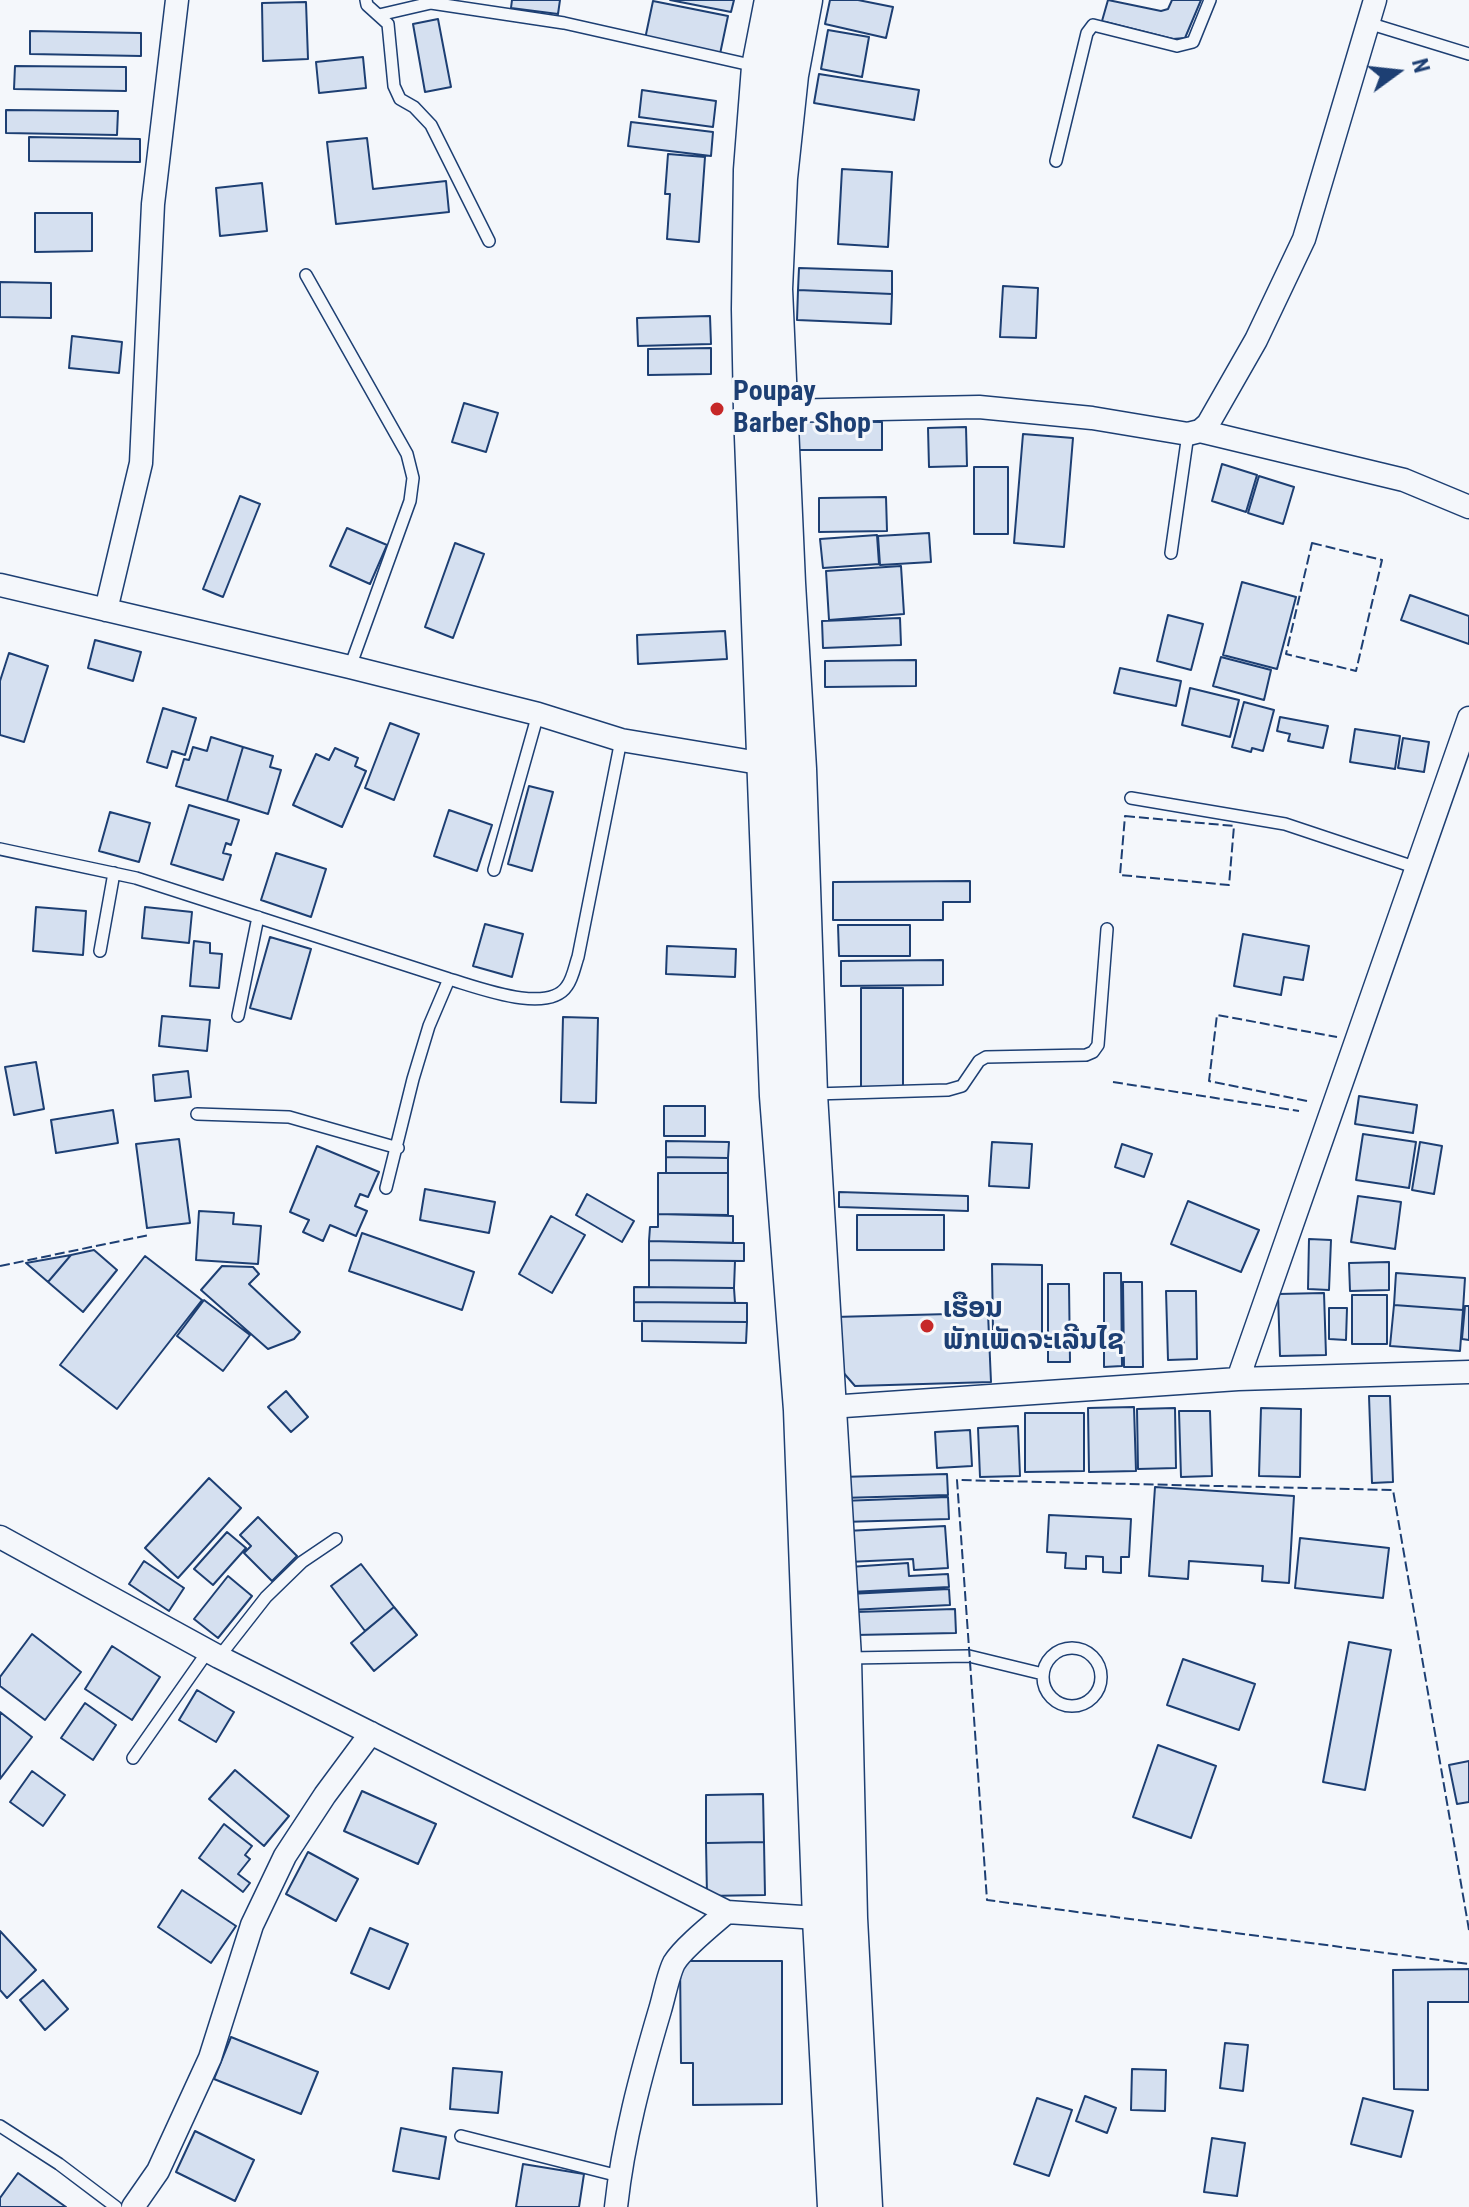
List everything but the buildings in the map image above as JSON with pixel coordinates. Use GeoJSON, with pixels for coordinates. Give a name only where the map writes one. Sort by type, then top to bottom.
{"type":"FeatureCollection","features":[{"type":"Feature","properties":{"kind":"highway"},"geometry":{"type":"LineString","coordinates":[[773,0],[760,67],[752,170],[750,309],[809,1094],[816,1408],[828,1658],[835,1919],[836,2207]]}},
{"type":"Feature","properties":{"kind":"highway"},"geometry":{"type":"LineString","coordinates":[[804,0],[790,75],[779,178],[774,289],[782,766],[778,1096],[816,1408]]}},
{"type":"Feature","properties":{"kind":"highway"},"geometry":{"type":"LineString","coordinates":[[835,1919],[864,2207]]}},
{"type":"Feature","properties":{"kind":"street"},"geometry":{"type":"LineString","coordinates":[[106,610],[141,463],[153,204],[177,0]]}},
{"type":"Feature","properties":{"kind":"street"},"geometry":{"type":"LineString","coordinates":[[1194,432],[1208,424],[1256,340],[1304,239],[1375,0]]}},
{"type":"Feature","properties":{"kind":"street"},"geometry":{"type":"LineString","coordinates":[[778,411],[979,407],[1194,432],[1404,480],[1469,507]]}},
{"type":"Feature","properties":{"kind":"street"},"geometry":{"type":"LineString","coordinates":[[0,585],[350,667],[538,714],[621,740],[782,766]]}},
{"type":"Feature","properties":{"kind":"street"},"geometry":{"type":"LineString","coordinates":[[1238,1379],[1469,718]]}},
{"type":"Feature","properties":{"kind":"street"},"geometry":{"type":"LineString","coordinates":[[816,1408],[1238,1379],[1469,1372]]}},
{"type":"Feature","properties":{"kind":"street"},"geometry":{"type":"LineString","coordinates":[[0,1537],[214,1654],[727,1912],[835,1919]]}},
{"type":"Feature","properties":{"kind":"street"},"geometry":{"type":"LineString","coordinates":[[133,2207],[158,2171],[210,2058],[252,1925],[285,1856],[371,1733]]}},
{"type":"Feature","properties":{"kind":"street"},"geometry":{"type":"LineString","coordinates":[[616,2207],[619,2176],[651,2039],[674,1963],[727,1912]]}},
{"type":"Feature","properties":{"kind":"lane"},"geometry":{"type":"LineString","coordinates":[[366,0],[367,5],[388,24],[394,86],[400,99],[414,107],[431,125],[489,241]]}},
{"type":"Feature","properties":{"kind":"lane"},"geometry":{"type":"LineString","coordinates":[[1056,161],[1087,33],[1093,25],[1177,46],[1185,45],[1193,42],[1210,0]]}},
{"type":"Feature","properties":{"kind":"lane"},"geometry":{"type":"LineString","coordinates":[[379,15],[431,3],[564,23],[760,67]]}},
{"type":"Feature","properties":{"kind":"lane"},"geometry":{"type":"LineString","coordinates":[[1368,23],[1469,54]]}},
{"type":"Feature","properties":{"kind":"lane"},"geometry":{"type":"LineString","coordinates":[[306,275],[407,454],[413,478],[410,501],[350,667]]}},
{"type":"Feature","properties":{"kind":"lane"},"geometry":{"type":"LineString","coordinates":[[1171,553],[1194,432]]}},
{"type":"Feature","properties":{"kind":"lane"},"geometry":{"type":"LineString","coordinates":[[494,870],[538,714]]}},
{"type":"Feature","properties":{"kind":"lane"},"geometry":{"type":"LineString","coordinates":[[0,849],[136,878],[449,979],[536,1000],[557,996],[568,986],[578,957],[621,740]]}},
{"type":"Feature","properties":{"kind":"lane"},"geometry":{"type":"LineString","coordinates":[[1131,798],[1285,824],[1417,868]]}},
{"type":"Feature","properties":{"kind":"lane"},"geometry":{"type":"LineString","coordinates":[[100,951],[114,873]]}},
{"type":"Feature","properties":{"kind":"lane"},"geometry":{"type":"LineString","coordinates":[[238,1016],[258,917]]}},
{"type":"Feature","properties":{"kind":"lane"},"geometry":{"type":"LineString","coordinates":[[809,1094],[948,1090],[962,1086],[979,1061],[986,1057],[1086,1055],[1093,1052],[1098,1045],[1107,929]]}},
{"type":"Feature","properties":{"kind":"lane"},"geometry":{"type":"LineString","coordinates":[[386,1188],[413,1079],[429,1026],[449,979]]}},
{"type":"Feature","properties":{"kind":"lane"},"geometry":{"type":"LineString","coordinates":[[197,1114],[289,1117],[398,1148]]}},
{"type":"Feature","properties":{"kind":"lane"},"geometry":{"type":"LineString","coordinates":[[133,1758],[214,1654],[266,1597],[302,1562],[336,1539]]}},
{"type":"Feature","properties":{"kind":"lane"},"geometry":{"type":"LineString","coordinates":[[1081,1649],[1090,1654],[1101,1670],[1100,1688],[1088,1703],[1070,1707],[1061,1705],[1047,1693],[1043,1674],[1052,1655],[1061,1650],[1081,1649]]}},
{"type":"Feature","properties":{"kind":"lane"},"geometry":{"type":"LineString","coordinates":[[828,1658],[969,1656],[1043,1674]]}},
{"type":"Feature","properties":{"kind":"lane"},"geometry":{"type":"LineString","coordinates":[[0,2126],[59,2164],[116,2207]]}},
{"type":"Feature","properties":{"kind":"lane"},"geometry":{"type":"LineString","coordinates":[[461,2136],[619,2176]]}},
{"type":"Feature","properties":{"kind":"fence"},"geometry":{"type":"LineString","coordinates":[[1312,543],[1382,560],[1356,671],[1286,654],[1312,543]]}},
{"type":"Feature","properties":{"kind":"fence"},"geometry":{"type":"LineString","coordinates":[[1125,816],[1234,826],[1229,885],[1120,875],[1125,816]]}},
{"type":"Feature","properties":{"kind":"fence"},"geometry":{"type":"LineString","coordinates":[[1307,1101],[1209,1081],[1217,1015],[1337,1037]]}},
{"type":"Feature","properties":{"kind":"fence"},"geometry":{"type":"LineString","coordinates":[[1113,1082],[1299,1111]]}},
{"type":"Feature","properties":{"kind":"fence"},"geometry":{"type":"LineString","coordinates":[[0,1266],[149,1235]]}},
{"type":"Feature","properties":{"kind":"fence"},"geometry":{"type":"LineString","coordinates":[[1469,1930],[1393,1490],[957,1480],[987,1900],[1469,1964]]}},
{"type":"Feature","properties":{"kind":"place","name":"Poupay Barber Shop"},"geometry":{"type":"Point","coordinates":[717,409]}},
{"type":"Feature","properties":{"kind":"place","name":"ເຮືອນ ພັກເພັດຈະເລີນໄຊ"},"geometry":{"type":"Point","coordinates":[927,1326]}}]}
